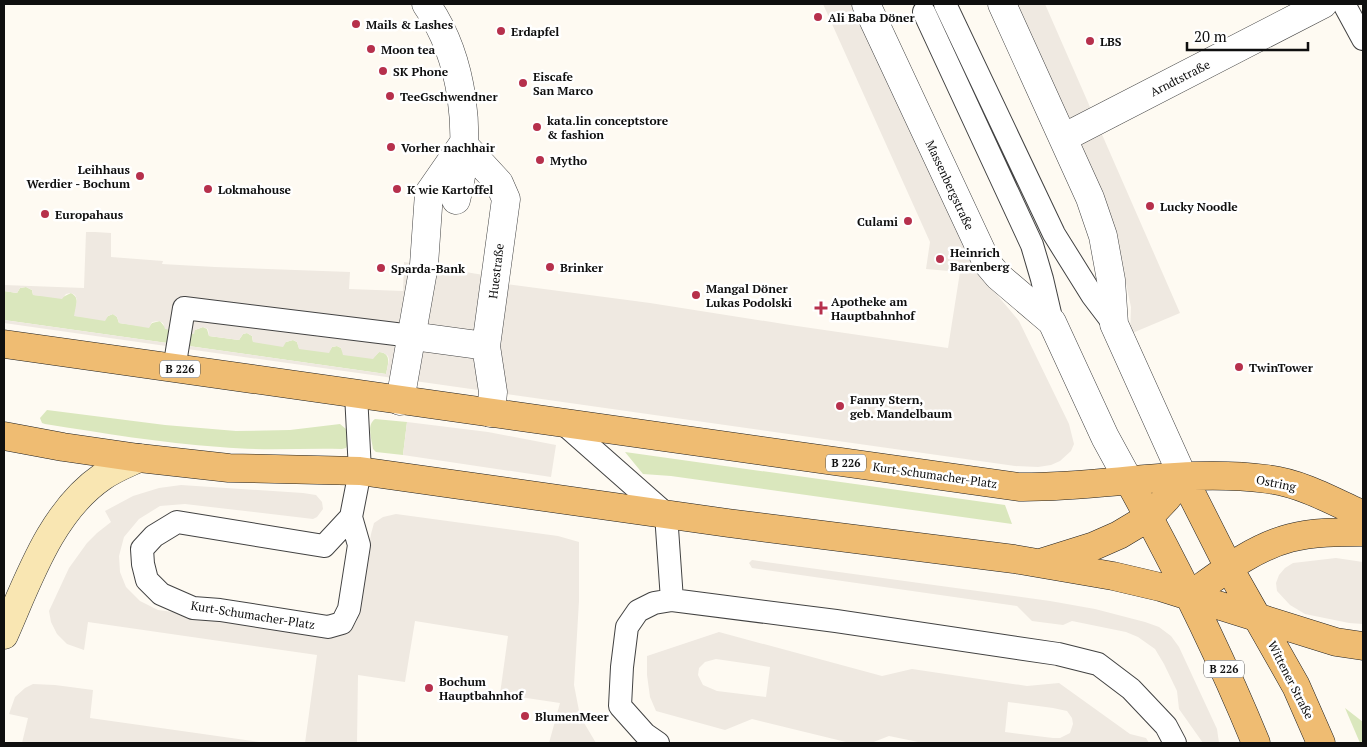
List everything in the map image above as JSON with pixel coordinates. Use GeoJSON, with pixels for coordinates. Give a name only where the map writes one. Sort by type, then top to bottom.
{"type":"FeatureCollection","features":[{"type":"Feature","properties":{"kind":"main road","name":"Kurt-Schumacher-Platz"},"geometry":{"type":"LineString","coordinates":[[4,344],[1019,487],[1056,487],[1183,477]]}},
{"type":"Feature","properties":{"kind":"main road"},"geometry":{"type":"LineString","coordinates":[[4,436],[139,458],[230,468],[360,471],[666,514],[1040,563],[1113,576],[1160,587],[1336,642],[1363,646]]}},
{"type":"Feature","properties":{"kind":"main road"},"geometry":{"type":"LineString","coordinates":[[4,635],[40,555],[57,525],[77,500],[101,478],[139,458]]}},
{"type":"Feature","properties":{"kind":"main road","name":"Ostring"},"geometry":{"type":"LineString","coordinates":[[1183,477],[1228,476],[1268,479],[1317,493],[1363,515]]}},
{"type":"Feature","properties":{"kind":"main road"},"geometry":{"type":"LineString","coordinates":[[1040,563],[1094,546],[1119,535],[1149,517],[1183,477],[1258,618]]}},
{"type":"Feature","properties":{"kind":"main road","name":"B 226"},"geometry":{"type":"LineString","coordinates":[[1129,480],[1218,653],[1256,743]]}},
{"type":"Feature","properties":{"kind":"main road"},"geometry":{"type":"LineString","coordinates":[[1189,596],[1230,568],[1266,547],[1289,538],[1339,532],[1363,532]]}},
{"type":"Feature","properties":{"kind":"main road","name":"Wittener Straße"},"geometry":{"type":"LineString","coordinates":[[1258,618],[1296,686],[1321,743]]}},
{"type":"Feature","properties":{"kind":"street","name":"Massenbergstraße"},"geometry":{"type":"LineString","coordinates":[[866,4],[987,263],[998,276],[1052,322],[1105,437],[1129,480]]}},
{"type":"Feature","properties":{"kind":"street"},"geometry":{"type":"LineString","coordinates":[[1002,4],[1090,198],[1103,236],[1111,280],[1114,324],[1183,477]]}},
{"type":"Feature","properties":{"kind":"street","name":"Arndtstraße"},"geometry":{"type":"LineString","coordinates":[[1063,138],[1322,4]]}},
{"type":"Feature","properties":{"kind":"street"},"geometry":{"type":"LineString","coordinates":[[432,6],[450,52],[463,102],[463,144],[459,194]]}},
{"type":"Feature","properties":{"kind":"street"},"geometry":{"type":"LineString","coordinates":[[400,401],[424,265],[420,227],[429,193],[463,144]]}},
{"type":"Feature","properties":{"kind":"street","name":"Huestraße"},"geometry":{"type":"LineString","coordinates":[[463,144],[498,183],[506,199],[486,346],[493,392],[491,413]]}},
{"type":"Feature","properties":{"kind":"street"},"geometry":{"type":"LineString","coordinates":[[412,336],[486,346]]}},
{"type":"Feature","properties":{"kind":"lane"},"geometry":{"type":"LineString","coordinates":[[944,4],[1054,234],[1072,265],[1114,324]]}},
{"type":"Feature","properties":{"kind":"lane"},"geometry":{"type":"LineString","coordinates":[[1344,4],[1363,39]]}},
{"type":"Feature","properties":{"kind":"lane"},"geometry":{"type":"LineString","coordinates":[[924,12],[1032,245],[1052,322]]}},
{"type":"Feature","properties":{"kind":"lane"},"geometry":{"type":"LineString","coordinates":[[1042,279],[1072,265]]}},
{"type":"Feature","properties":{"kind":"lane"},"geometry":{"type":"LineString","coordinates":[[174,368],[184,308],[412,336]]}},
{"type":"Feature","properties":{"kind":"lane","name":"Kurt-Schumacher-Platz"},"geometry":{"type":"LineString","coordinates":[[352,517],[324,546],[177,522],[154,536],[142,549],[147,580],[161,594],[193,608],[220,610],[328,627],[342,622],[349,609],[359,544],[352,517],[360,471],[356,394]]}},
{"type":"Feature","properties":{"kind":"lane"},"geometry":{"type":"LineString","coordinates":[[564,424],[666,514],[672,600]]}},
{"type":"Feature","properties":{"kind":"lane"},"geometry":{"type":"LineString","coordinates":[[658,743],[645,734],[620,706],[622,667],[627,627],[638,611],[654,603],[672,600],[836,621],[1058,654],[1098,664],[1131,689],[1166,726],[1175,743]]}},
{"type":"Feature","properties":{"kind":"green space"},"geometry":{"type":"Polygon","coordinates":[[[26,287],[32,290],[33,295],[63,297],[71,293],[77,300],[75,316],[106,318],[113,314],[117,317],[119,323],[149,327],[152,323],[160,321],[164,326],[195,330],[203,327],[207,329],[209,336],[239,340],[243,334],[247,333],[252,336],[253,342],[286,342],[293,340],[297,342],[299,348],[330,350],[332,347],[337,346],[343,352],[375,356],[379,352],[386,354],[388,366],[386,374],[4,320],[4,291],[17,293],[20,288],[26,287]]]}},
{"type":"Feature","properties":{"kind":"green space"},"geometry":{"type":"Polygon","coordinates":[[[47,410],[165,425],[236,431],[290,430],[340,424],[346,429],[348,444],[346,448],[342,449],[265,449],[176,443],[45,424],[42,423],[40,418],[47,410]]]}},
{"type":"Feature","properties":{"kind":"green space"},"geometry":{"type":"Polygon","coordinates":[[[375,419],[407,422],[403,455],[376,452],[373,449],[370,429],[375,419]]]}},
{"type":"Feature","properties":{"kind":"green space"},"geometry":{"type":"Polygon","coordinates":[[[625,452],[1005,505],[1012,524],[671,476],[643,474],[625,452]]]}},
{"type":"Feature","properties":{"kind":"green space"},"geometry":{"type":"Polygon","coordinates":[[[1345,708],[1363,722],[1363,743],[1360,743],[1345,708]]]}},
{"type":"Feature","properties":{"kind":"shaded area"},"geometry":{"type":"Polygon","coordinates":[[[823,4],[852,4],[981,276],[1019,321],[1069,424],[1074,444],[1071,451],[1060,461],[1038,467],[1015,466],[4,323],[4,320],[386,374],[389,360],[388,356],[384,353],[379,352],[373,359],[343,355],[341,348],[337,346],[332,347],[329,353],[299,349],[297,342],[293,340],[286,342],[283,347],[253,342],[252,336],[247,333],[243,334],[239,340],[209,336],[208,329],[203,327],[195,330],[194,334],[165,329],[163,323],[159,321],[152,322],[149,328],[119,323],[117,317],[113,314],[108,316],[105,321],[74,316],[77,300],[75,295],[71,293],[66,294],[62,299],[33,295],[32,290],[26,287],[20,288],[17,293],[4,291],[4,285],[84,288],[86,232],[95,232],[111,233],[111,257],[163,261],[162,264],[350,272],[349,289],[403,291],[404,262],[496,277],[507,284],[650,303],[948,348],[960,272],[926,269],[930,242],[823,4]]]}},
{"type":"Feature","properties":{"kind":"shaded area"},"geometry":{"type":"Polygon","coordinates":[[[1010,4],[1045,4],[1180,313],[1130,334],[1131,307],[1116,236],[1010,4]]]}},
{"type":"Feature","properties":{"kind":"shaded area"},"geometry":{"type":"Polygon","coordinates":[[[407,422],[488,432],[556,445],[551,477],[403,455],[407,422]]]}},
{"type":"Feature","properties":{"kind":"shaded area"},"geometry":{"type":"Polygon","coordinates":[[[181,485],[316,495],[322,502],[323,509],[313,519],[185,504],[160,506],[139,519],[124,537],[119,556],[120,572],[126,587],[140,601],[158,610],[330,633],[344,633],[352,629],[357,621],[374,523],[383,517],[396,514],[558,536],[579,542],[579,601],[574,685],[580,716],[596,743],[549,743],[560,703],[500,694],[508,636],[415,621],[405,682],[358,675],[357,743],[305,743],[317,655],[88,622],[84,650],[67,644],[57,634],[51,622],[49,611],[69,568],[87,543],[111,522],[105,511],[133,496],[159,488],[181,485]]]}},
{"type":"Feature","properties":{"kind":"shaded area"},"geometry":{"type":"Polygon","coordinates":[[[1336,558],[1363,562],[1363,624],[1305,614],[1290,605],[1277,591],[1276,583],[1279,575],[1293,563],[1336,558]]]}},
{"type":"Feature","properties":{"kind":"shaded area"},"geometry":{"type":"Polygon","coordinates":[[[752,560],[1050,601],[1095,609],[1159,627],[1171,636],[1179,647],[1217,729],[1219,743],[1203,743],[1179,709],[1177,691],[1155,649],[1138,637],[1126,632],[1072,621],[1063,625],[1032,621],[1017,606],[752,568],[749,563],[752,560]]]}},
{"type":"Feature","properties":{"kind":"shaded area"},"geometry":{"type":"Polygon","coordinates":[[[719,632],[882,676],[912,669],[1027,686],[1059,683],[1130,734],[1146,738],[1149,743],[923,743],[889,736],[871,743],[850,743],[752,719],[725,730],[656,711],[650,697],[647,656],[719,632]],[[716,659],[705,662],[699,668],[698,675],[703,685],[717,691],[766,697],[770,667],[716,659]],[[1008,702],[1005,732],[1053,738],[1060,738],[1070,733],[1073,724],[1072,718],[1067,711],[1008,702]]]}},
{"type":"Feature","properties":{"kind":"shaded area"},"geometry":{"type":"Polygon","coordinates":[[[33,684],[93,690],[90,718],[266,743],[22,743],[28,718],[9,714],[15,697],[33,684]]]}},
{"type":"Feature","properties":{"kind":"place","name":"Ali Baba Döner"},"geometry":{"type":"Point","coordinates":[818,17]}},
{"type":"Feature","properties":{"kind":"place","name":"Mails & Lashes"},"geometry":{"type":"Point","coordinates":[356,24]}},
{"type":"Feature","properties":{"kind":"place","name":"Erdapfel"},"geometry":{"type":"Point","coordinates":[501,31]}},
{"type":"Feature","properties":{"kind":"place","name":"LBS"},"geometry":{"type":"Point","coordinates":[1090,41]}},
{"type":"Feature","properties":{"kind":"place","name":"Moon tea"},"geometry":{"type":"Point","coordinates":[371,49]}},
{"type":"Feature","properties":{"kind":"place","name":"SK Phone"},"geometry":{"type":"Point","coordinates":[383,71]}},
{"type":"Feature","properties":{"kind":"place","name":"Eiscafe San Marco"},"geometry":{"type":"Point","coordinates":[523,83]}},
{"type":"Feature","properties":{"kind":"place","name":"TeeGschwendner"},"geometry":{"type":"Point","coordinates":[390,96]}},
{"type":"Feature","properties":{"kind":"place","name":"kata.lin conceptstore & fashion"},"geometry":{"type":"Point","coordinates":[537,127]}},
{"type":"Feature","properties":{"kind":"place","name":"Vorher nachhair"},"geometry":{"type":"Point","coordinates":[391,147]}},
{"type":"Feature","properties":{"kind":"place","name":"Mytho"},"geometry":{"type":"Point","coordinates":[540,160]}},
{"type":"Feature","properties":{"kind":"place","name":"Leihhaus Werdier - Bochum"},"geometry":{"type":"Point","coordinates":[140,176]}},
{"type":"Feature","properties":{"kind":"place","name":"Lokmahouse"},"geometry":{"type":"Point","coordinates":[208,189]}},
{"type":"Feature","properties":{"kind":"place","name":"K wie Kartoffel"},"geometry":{"type":"Point","coordinates":[397,189]}},
{"type":"Feature","properties":{"kind":"place","name":"Lucky Noodle"},"geometry":{"type":"Point","coordinates":[1150,206]}},
{"type":"Feature","properties":{"kind":"place","name":"Europahaus"},"geometry":{"type":"Point","coordinates":[45,214]}},
{"type":"Feature","properties":{"kind":"place","name":"Culami"},"geometry":{"type":"Point","coordinates":[908,221]}},
{"type":"Feature","properties":{"kind":"place","name":"Heinrich Barenberg"},"geometry":{"type":"Point","coordinates":[940,259]}},
{"type":"Feature","properties":{"kind":"place","name":"Brinker"},"geometry":{"type":"Point","coordinates":[550,267]}},
{"type":"Feature","properties":{"kind":"place","name":"Sparda-Bank"},"geometry":{"type":"Point","coordinates":[381,268]}},
{"type":"Feature","properties":{"kind":"place","name":"Mangal Döner Lukas Podolski"},"geometry":{"type":"Point","coordinates":[696,295]}},
{"type":"Feature","properties":{"kind":"place","name":"Apotheke am Hauptbahnhof"},"geometry":{"type":"Point","coordinates":[821,308]}},
{"type":"Feature","properties":{"kind":"place","name":"TwinTower"},"geometry":{"type":"Point","coordinates":[1239,367]}},
{"type":"Feature","properties":{"kind":"place","name":"Fanny Stern, geb. Mandelbaum"},"geometry":{"type":"Point","coordinates":[840,406]}},
{"type":"Feature","properties":{"kind":"place","name":"Bochum Hauptbahnhof"},"geometry":{"type":"Point","coordinates":[429,688]}},
{"type":"Feature","properties":{"kind":"place","name":"BlumenMeer"},"geometry":{"type":"Point","coordinates":[525,716]}}]}
